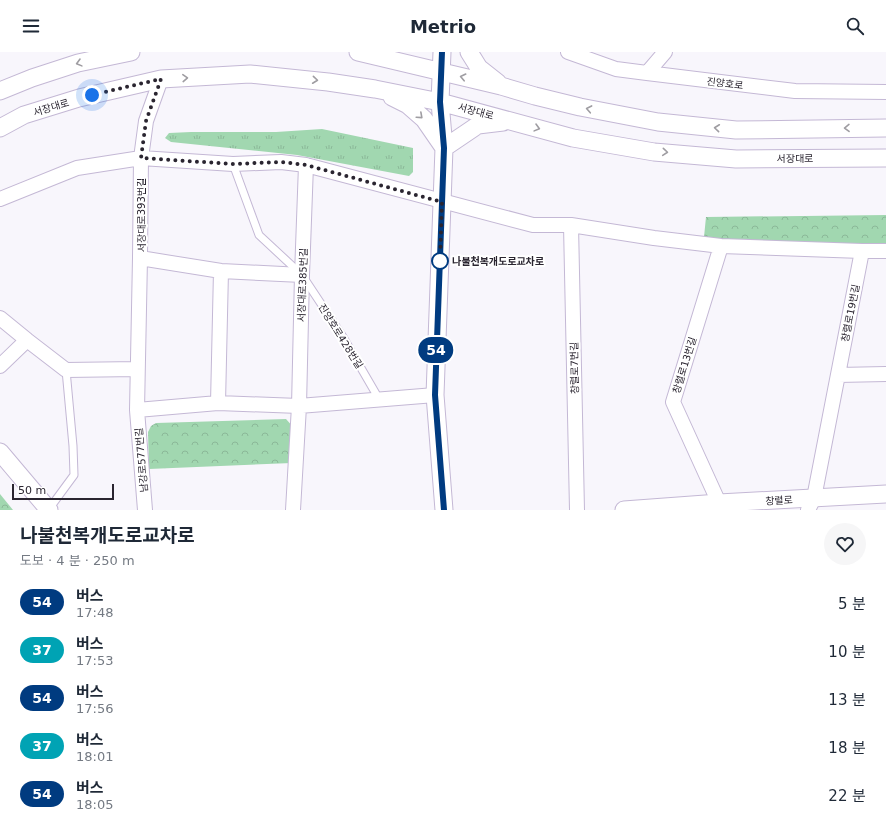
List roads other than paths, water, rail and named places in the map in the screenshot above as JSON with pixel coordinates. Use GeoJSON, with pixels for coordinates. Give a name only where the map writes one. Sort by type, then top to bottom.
{"type":"FeatureCollection","features":[{"type":"Feature","properties":{"kind":"street"},"geometry":{"type":"LineString","coordinates":[[0,91],[32,78],[78,63],[131,52]]}},
{"type":"Feature","properties":{"kind":"street"},"geometry":{"type":"LineString","coordinates":[[358,52],[502,86],[580,107],[658,122],[736,130],[886,128]]}},
{"type":"Feature","properties":{"kind":"street"},"geometry":{"type":"LineString","coordinates":[[381,57],[403,52]]}},
{"type":"Feature","properties":{"kind":"street"},"geometry":{"type":"LineString","coordinates":[[442,52],[440,102],[444,148],[435,395],[444,510]]}},
{"type":"Feature","properties":{"kind":"street"},"geometry":{"type":"LineString","coordinates":[[469,52],[479,68],[502,86]]}},
{"type":"Feature","properties":{"kind":"street","name":"진양호로"},"geometry":{"type":"LineString","coordinates":[[568,52],[616,69],[646,73],[795,91],[886,92]]}},
{"type":"Feature","properties":{"kind":"street"},"geometry":{"type":"LineString","coordinates":[[646,73],[665,52]]}},
{"type":"Feature","properties":{"kind":"street","name":"서장대로"},"geometry":{"type":"LineString","coordinates":[[0,128],[24,115],[79,98],[161,79],[250,74],[328,82],[375,89],[440,102],[574,138],[654,152],[736,159],[886,158]]}},
{"type":"Feature","properties":{"kind":"street","name":"서장대로393번길"},"geometry":{"type":"LineString","coordinates":[[137,410],[141,158],[146,121],[161,79]]}},
{"type":"Feature","properties":{"kind":"street"},"geometry":{"type":"LineString","coordinates":[[375,89],[408,105],[424,118],[444,148]]}},
{"type":"Feature","properties":{"kind":"street"},"geometry":{"type":"LineString","coordinates":[[444,148],[478,126],[511,121]]}},
{"type":"Feature","properties":{"kind":"street"},"geometry":{"type":"LineString","coordinates":[[0,198],[77,168],[141,158],[233,164],[281,162],[306,165],[533,225],[571,225],[654,238],[721,246],[886,251]]}},
{"type":"Feature","properties":{"kind":"street","name":"서장대로385번길"},"geometry":{"type":"LineString","coordinates":[[299,406],[306,165]]}},
{"type":"Feature","properties":{"kind":"street","name":"창렬로7번길"},"geometry":{"type":"LineString","coordinates":[[571,225],[577,510]]}},
{"type":"Feature","properties":{"kind":"street","name":"창렬로13번길"},"geometry":{"type":"LineString","coordinates":[[718,506],[673,402],[721,246]]}},
{"type":"Feature","properties":{"kind":"street","name":"창렬로19번길"},"geometry":{"type":"LineString","coordinates":[[811,504],[862,251]]}},
{"type":"Feature","properties":{"kind":"street","name":"서장대로393번길"},"geometry":{"type":"LineString","coordinates":[[140,258],[222,271],[302,275]]}},
{"type":"Feature","properties":{"kind":"street"},"geometry":{"type":"LineString","coordinates":[[218,403],[222,271]]}},
{"type":"Feature","properties":{"kind":"street"},"geometry":{"type":"LineString","coordinates":[[0,318],[66,370],[137,369]]}},
{"type":"Feature","properties":{"kind":"street"},"geometry":{"type":"LineString","coordinates":[[0,366],[27,340]]}},
{"type":"Feature","properties":{"kind":"street"},"geometry":{"type":"LineString","coordinates":[[838,375],[886,374]]}},
{"type":"Feature","properties":{"kind":"street"},"geometry":{"type":"LineString","coordinates":[[137,410],[218,403],[299,406],[435,395]]}},
{"type":"Feature","properties":{"kind":"street"},"geometry":{"type":"LineString","coordinates":[[294,505],[299,406]]}},
{"type":"Feature","properties":{"kind":"street","name":"남강로577번길"},"geometry":{"type":"LineString","coordinates":[[137,410],[145,510]]}},
{"type":"Feature","properties":{"kind":"street"},"geometry":{"type":"LineString","coordinates":[[0,452],[49,510]]}},
{"type":"Feature","properties":{"kind":"street","name":"창렬로"},"geometry":{"type":"LineString","coordinates":[[624,510],[811,504],[886,494]]}},
{"type":"Feature","properties":{"kind":"lane","name":"진양호로428번길"},"geometry":{"type":"LineString","coordinates":[[233,164],[258,235],[302,275],[343,337],[379,399]]}},
{"type":"Feature","properties":{"kind":"lane"},"geometry":{"type":"LineString","coordinates":[[49,510],[74,475],[73,446],[66,370]]}},
{"type":"Feature","properties":{"kind":"place","name":"나불천복개도로교차로"},"geometry":{"type":"Point","coordinates":[440,261]}}]}
